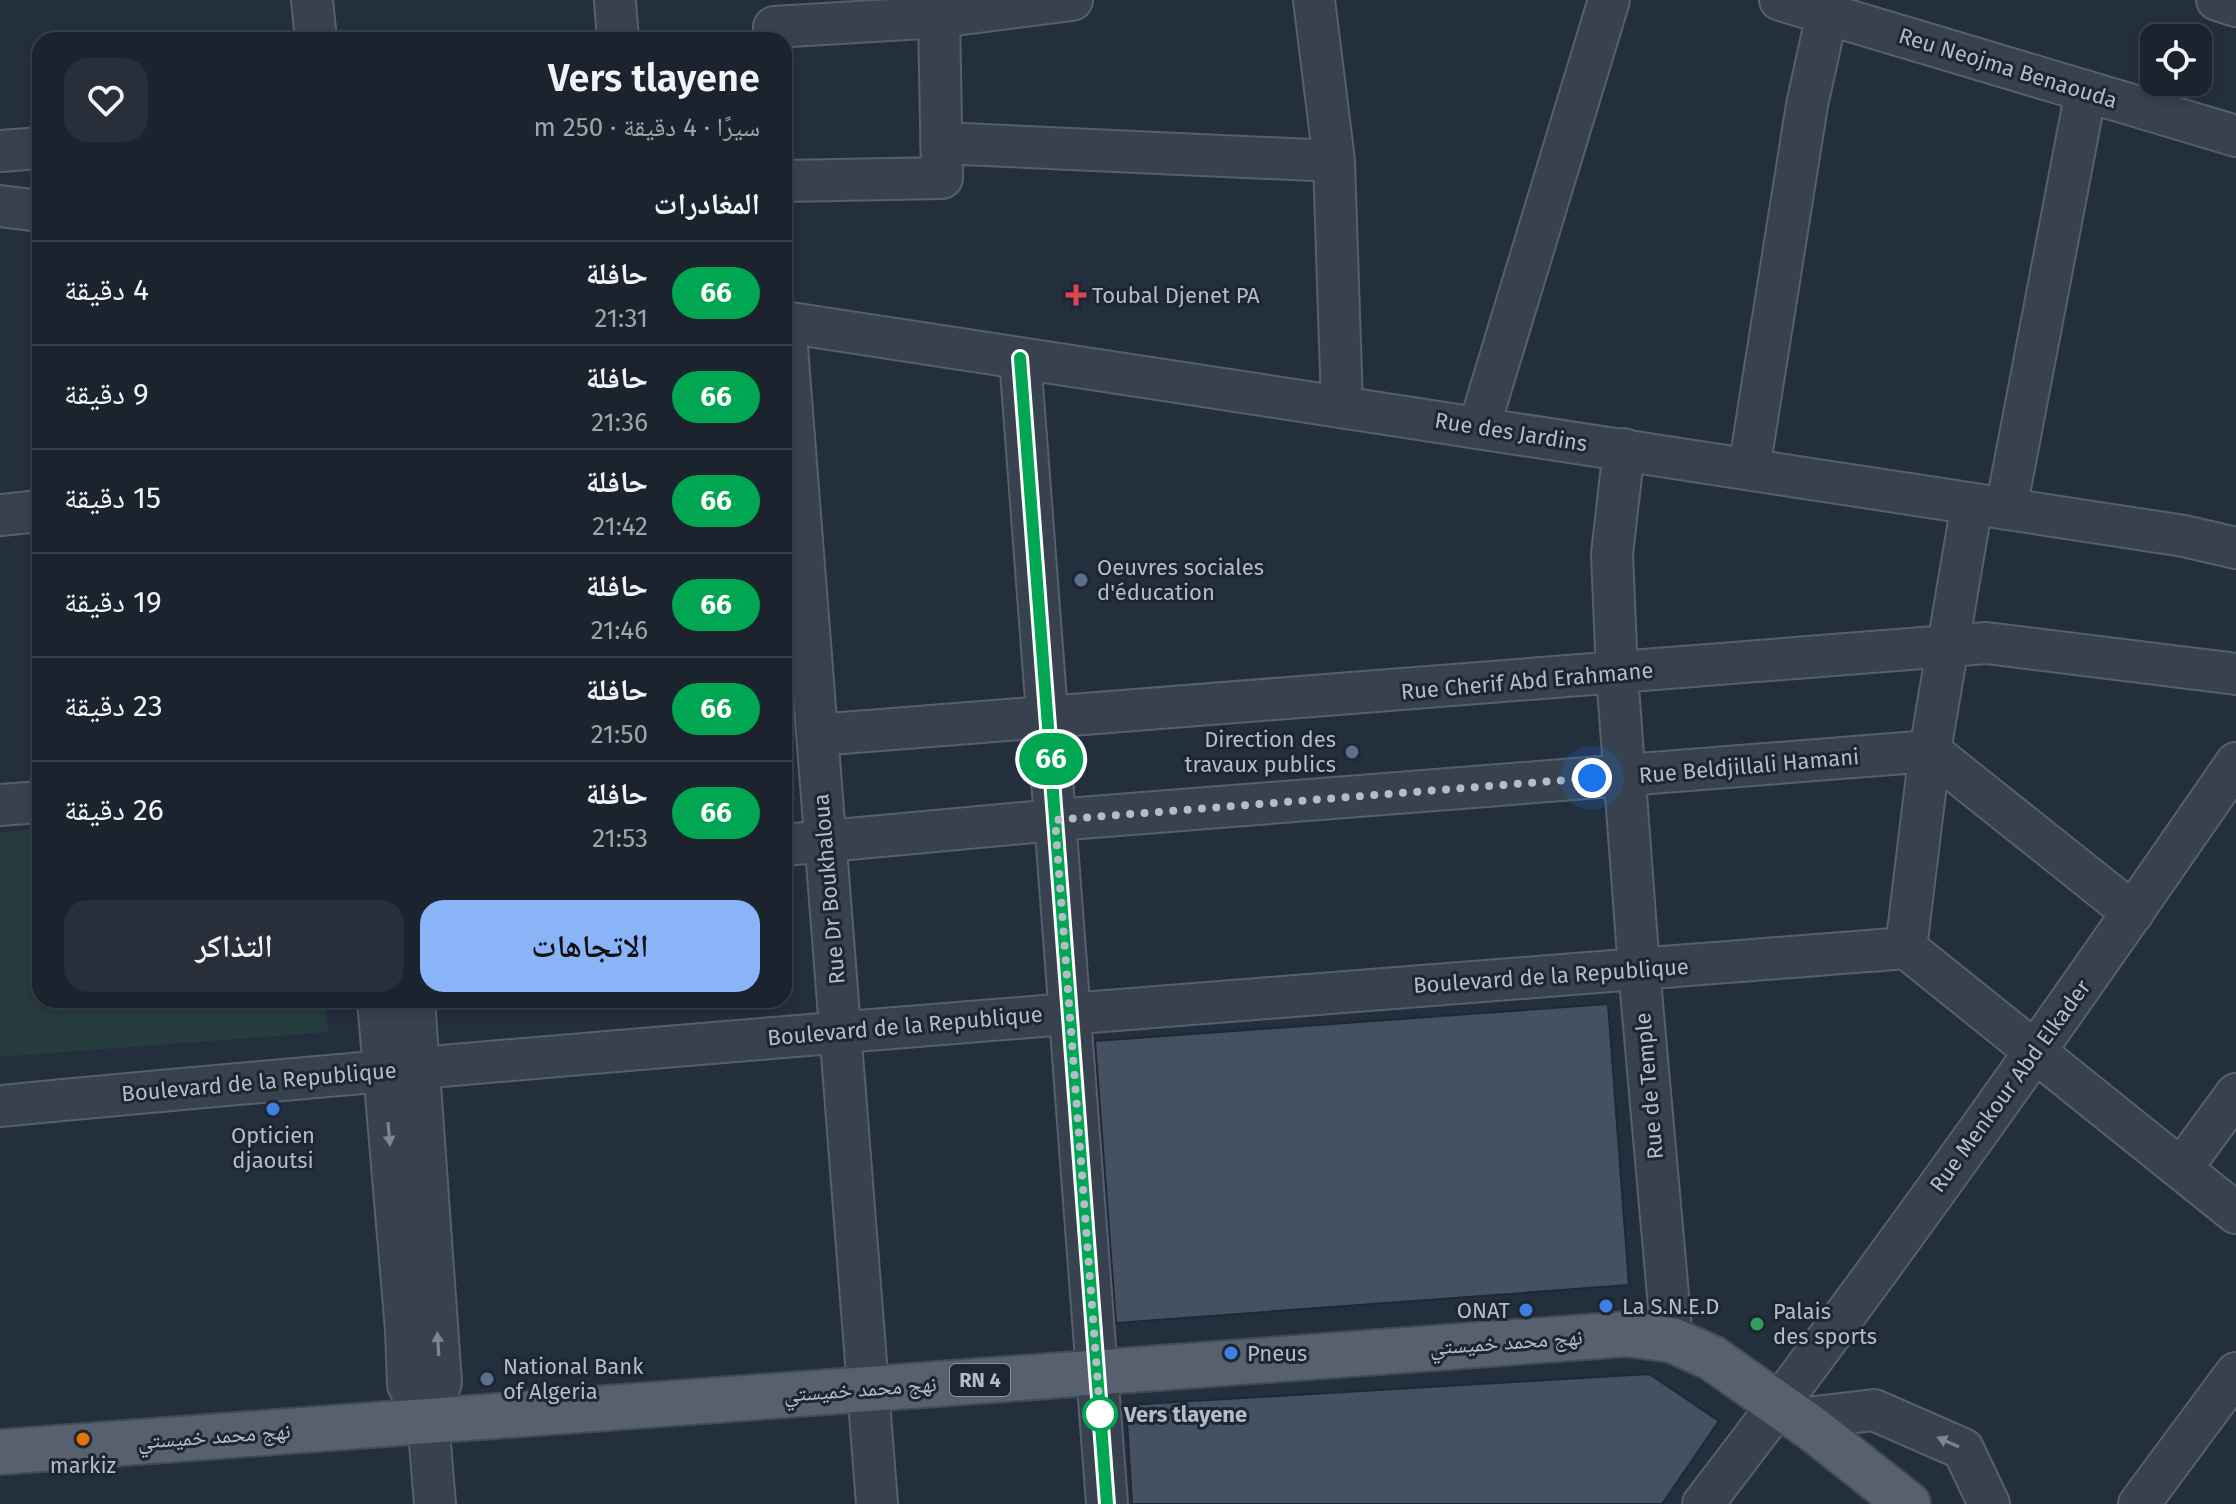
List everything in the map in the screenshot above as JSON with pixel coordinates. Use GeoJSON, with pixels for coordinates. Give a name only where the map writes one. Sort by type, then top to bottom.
{"type":"FeatureCollection","features":[{"type":"Feature","properties":{"kind":"main road","name":"نهج محمد خميستي"},"geometry":{"type":"LineString","coordinates":[[0,1452],[1627,1334],[1672,1340],[1712,1358],[1907,1504]]}},
{"type":"Feature","properties":{"kind":"street"},"geometry":{"type":"LineString","coordinates":[[312,0],[315,32]]}},
{"type":"Feature","properties":{"kind":"street"},"geometry":{"type":"LineString","coordinates":[[774,27],[939,17],[1072,0]]}},
{"type":"Feature","properties":{"kind":"street"},"geometry":{"type":"LineString","coordinates":[[1314,0],[1334,161],[1342,405]]}},
{"type":"Feature","properties":{"kind":"street"},"geometry":{"type":"LineString","coordinates":[[1479,427],[1609,0]]}},
{"type":"Feature","properties":{"kind":"street","name":"Reu Neojma Benaouda"},"geometry":{"type":"LineString","coordinates":[[1780,0],[2236,136]]}},
{"type":"Feature","properties":{"kind":"street"},"geometry":{"type":"LineString","coordinates":[[2217,0],[2236,6]]}},
{"type":"Feature","properties":{"kind":"street"},"geometry":{"type":"LineString","coordinates":[[1749,469],[1807,105],[1827,14]]}},
{"type":"Feature","properties":{"kind":"street"},"geometry":{"type":"LineString","coordinates":[[792,181],[942,178],[939,17]]}},
{"type":"Feature","properties":{"kind":"street"},"geometry":{"type":"LineString","coordinates":[[2086,91],[1989,506],[1949,646],[1930,751],[1906,948],[2236,1213]]}},
{"type":"Feature","properties":{"kind":"street"},"geometry":{"type":"LineString","coordinates":[[941,143],[1334,161]]}},
{"type":"Feature","properties":{"kind":"street"},"geometry":{"type":"LineString","coordinates":[[0,151],[32,149]]}},
{"type":"Feature","properties":{"kind":"street"},"geometry":{"type":"LineString","coordinates":[[0,206],[32,210]]}},
{"type":"Feature","properties":{"kind":"street","name":"Rue des Jardins"},"geometry":{"type":"LineString","coordinates":[[792,323],[2184,536],[2236,548]]}},
{"type":"Feature","properties":{"kind":"street"},"geometry":{"type":"LineString","coordinates":[[1020,358],[1107,1504]]}},
{"type":"Feature","properties":{"kind":"street","name":"Rue Dr Boukhaloua"},"geometry":{"type":"LineString","coordinates":[[792,412],[877,1504]]}},
{"type":"Feature","properties":{"kind":"street","name":"Rue de Temple"},"geometry":{"type":"LineString","coordinates":[[1624,449],[1612,554],[1617,674],[1672,1340]]}},
{"type":"Feature","properties":{"kind":"street"},"geometry":{"type":"LineString","coordinates":[[0,515],[32,512]]}},
{"type":"Feature","properties":{"kind":"street","name":"Rue Cherif Abd Erahmane"},"geometry":{"type":"LineString","coordinates":[[817,735],[1986,643],[2236,674]]}},
{"type":"Feature","properties":{"kind":"street"},"geometry":{"type":"LineString","coordinates":[[1930,751],[2133,913]]}},
{"type":"Feature","properties":{"kind":"street","name":"Rue Beldjillali Hamani"},"geometry":{"type":"LineString","coordinates":[[792,844],[1055,820],[1930,751]]}},
{"type":"Feature","properties":{"kind":"street","name":"Rue Menkour Abd Elkader"},"geometry":{"type":"LineString","coordinates":[[1703,1504],[1788,1412],[2236,763]]}},
{"type":"Feature","properties":{"kind":"street"},"geometry":{"type":"LineString","coordinates":[[0,805],[32,803]]}},
{"type":"Feature","properties":{"kind":"street","name":"Boulevard de la Republique"},"geometry":{"type":"LineString","coordinates":[[0,1106],[1070,1012],[1906,948]]}},
{"type":"Feature","properties":{"kind":"street"},"geometry":{"type":"LineString","coordinates":[[381,1008],[401,1069],[441,1382],[428,1420],[435,1504]]}},
{"type":"Feature","properties":{"kind":"street"},"geometry":{"type":"LineString","coordinates":[[401,1069],[412,1008]]}},
{"type":"Feature","properties":{"kind":"street"},"geometry":{"type":"LineString","coordinates":[[2181,1169],[2236,1094]]}},
{"type":"Feature","properties":{"kind":"street"},"geometry":{"type":"LineString","coordinates":[[2139,1504],[2236,1373]]}},
{"type":"Feature","properties":{"kind":"street"},"geometry":{"type":"LineString","coordinates":[[1788,1412],[1874,1410],[1963,1449],[1989,1504]]}},
{"type":"Feature","properties":{"kind":"green space"},"geometry":{"type":"Polygon","coordinates":[[[32,830],[32,1008],[326,1008],[328,1032],[0,1057],[0,832],[32,830]]]}},
{"type":"Feature","properties":{"kind":"building"},"geometry":{"type":"Polygon","coordinates":[[[1608,1004],[1629,1285],[1116,1323],[1095,1041],[1608,1004]]]}},
{"type":"Feature","properties":{"kind":"building"},"geometry":{"type":"Polygon","coordinates":[[[1649,1374],[1719,1421],[1662,1504],[1132,1504],[1126,1405],[1649,1374]]]}},
{"type":"Feature","properties":{"kind":"bus line","name":"66"},"geometry":{"type":"LineString","coordinates":[[1020,358],[1107,1504]]}},
{"type":"Feature","properties":{"kind":"place","name":"Toubal Djenet PA"},"geometry":{"type":"Point","coordinates":[1076,295]}},
{"type":"Feature","properties":{"kind":"place","name":"Oeuvres sociales d'éducation"},"geometry":{"type":"Point","coordinates":[1081,580]}},
{"type":"Feature","properties":{"kind":"place","name":"Direction des travaux publics"},"geometry":{"type":"Point","coordinates":[1352,752]}},
{"type":"Feature","properties":{"kind":"place","name":"Opticien djaoutsi"},"geometry":{"type":"Point","coordinates":[273,1109]}},
{"type":"Feature","properties":{"kind":"place","name":"La S.N.E.D"},"geometry":{"type":"Point","coordinates":[1606,1306]}},
{"type":"Feature","properties":{"kind":"place","name":"ONAT"},"geometry":{"type":"Point","coordinates":[1526,1310]}},
{"type":"Feature","properties":{"kind":"place","name":"Palais des sports"},"geometry":{"type":"Point","coordinates":[1757,1324]}},
{"type":"Feature","properties":{"kind":"place","name":"Pneus"},"geometry":{"type":"Point","coordinates":[1231,1353]}},
{"type":"Feature","properties":{"kind":"place","name":"National Bank of Algeria"},"geometry":{"type":"Point","coordinates":[487,1379]}},
{"type":"Feature","properties":{"kind":"place","name":"Vers tlayene"},"geometry":{"type":"Point","coordinates":[1100,1414]}},
{"type":"Feature","properties":{"kind":"place","name":"markiz"},"geometry":{"type":"Point","coordinates":[83,1439]}},
{"type":"Feature","properties":{"kind":"route"},"geometry":{"type":"LineString","coordinates":[[1100,1414],[1101,1424],[1055,820],[1592,778]]}}]}
